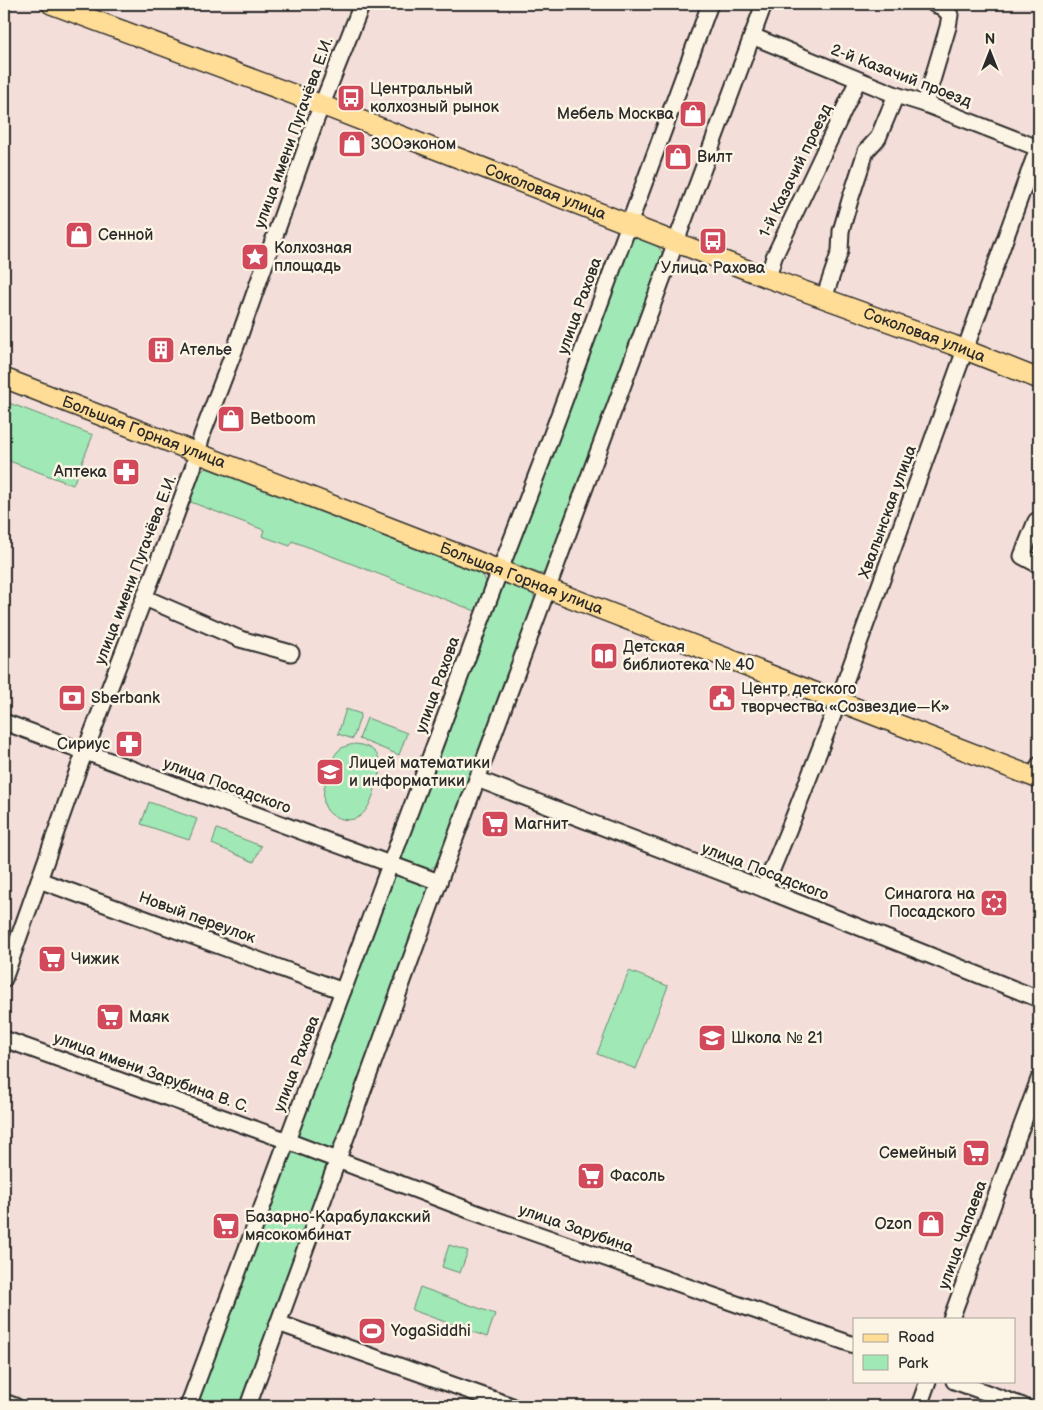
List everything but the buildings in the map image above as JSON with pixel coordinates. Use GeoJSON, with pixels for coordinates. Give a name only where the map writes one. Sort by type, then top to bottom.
{"type":"FeatureCollection","features":[{"type":"Feature","properties":{"kind":"main road","name":"Соколовая улица"},"geometry":{"type":"LineString","coordinates":[[50,4],[322,106],[768,278],[1039,379]]}},
{"type":"Feature","properties":{"kind":"main road","name":"Большая Горная улица"},"geometry":{"type":"LineString","coordinates":[[4,378],[838,702],[1038,774]]}},
{"type":"Feature","properties":{"kind":"street","name":"улица имени Пугачёва Е.И."},"geometry":{"type":"LineString","coordinates":[[4,979],[84,751],[145,598],[197,454],[202,435],[322,106],[362,4]]}},
{"type":"Feature","properties":{"kind":"street","name":"улица Рахова"},"geometry":{"type":"LineString","coordinates":[[188,1406],[542,461],[710,4]]}},
{"type":"Feature","properties":{"kind":"street"},"geometry":{"type":"LineString","coordinates":[[248,1406],[439,882],[764,4]]}},
{"type":"Feature","properties":{"kind":"street"},"geometry":{"type":"LineString","coordinates":[[925,104],[950,15],[942,7],[934,4]]}},
{"type":"Feature","properties":{"kind":"street","name":"2-й Казачий проезд"},"geometry":{"type":"LineString","coordinates":[[752,36],[896,95],[1039,147]]}},
{"type":"Feature","properties":{"kind":"street","name":"1-й Казачий проезд"},"geometry":{"type":"LineString","coordinates":[[768,278],[774,257],[858,80]]}},
{"type":"Feature","properties":{"kind":"street"},"geometry":{"type":"LineString","coordinates":[[824,298],[840,251],[841,231],[866,152],[878,138],[896,95]]}},
{"type":"Feature","properties":{"kind":"street","name":"Хвалынская улица"},"geometry":{"type":"LineString","coordinates":[[764,889],[798,808],[838,702],[1039,147]]}},
{"type":"Feature","properties":{"kind":"street"},"geometry":{"type":"LineString","coordinates":[[1036,521],[1022,556],[1039,564]]}},
{"type":"Feature","properties":{"kind":"street"},"geometry":{"type":"LineString","coordinates":[[145,598],[240,639],[291,653]]}},
{"type":"Feature","properties":{"kind":"street","name":"улица Посадского"},"geometry":{"type":"LineString","coordinates":[[4,722],[439,882]]}},
{"type":"Feature","properties":{"kind":"street","name":"улица Посадского"},"geometry":{"type":"LineString","coordinates":[[477,779],[764,889],[1039,999]]}},
{"type":"Feature","properties":{"kind":"street","name":"Новый переулок"},"geometry":{"type":"LineString","coordinates":[[39,880],[343,991]]}},
{"type":"Feature","properties":{"kind":"street","name":"улица имени Зарубина В. С."},"geometry":{"type":"LineString","coordinates":[[4,1039],[287,1141]]}},
{"type":"Feature","properties":{"kind":"street","name":"улица Чапаева"},"geometry":{"type":"LineString","coordinates":[[951,1318],[1039,1079]]}},
{"type":"Feature","properties":{"kind":"street","name":"улица Зарубина"},"geometry":{"type":"LineString","coordinates":[[287,1141],[338,1162],[853,1346]]}},
{"type":"Feature","properties":{"kind":"street"},"geometry":{"type":"LineString","coordinates":[[278,1324],[512,1406]]}},
{"type":"Feature","properties":{"kind":"street"},"geometry":{"type":"LineString","coordinates":[[919,1406],[928,1382]]}},
{"type":"Feature","properties":{"kind":"street"},"geometry":{"type":"LineString","coordinates":[[957,1382],[1023,1406]]}},
{"type":"Feature","properties":{"kind":"street"},"geometry":{"type":"LineString","coordinates":[[4,1402],[15,1406]]}},
{"type":"Feature","properties":{"kind":"green space"},"geometry":{"type":"Polygon","coordinates":[[[635,237],[657,246],[663,257],[547,569],[541,574],[512,563],[510,559],[630,239],[635,237]]]}},
{"type":"Feature","properties":{"kind":"green space"},"geometry":{"type":"Polygon","coordinates":[[[4,401],[93,435],[73,485],[4,459],[4,401]]]}},
{"type":"Feature","properties":{"kind":"green space"},"geometry":{"type":"Polygon","coordinates":[[[206,468],[481,574],[486,582],[486,587],[478,612],[292,541],[290,546],[262,536],[264,530],[188,501],[199,473],[206,468]]]}},
{"type":"Feature","properties":{"kind":"green space"},"geometry":{"type":"Polygon","coordinates":[[[502,583],[521,586],[530,592],[535,599],[437,865],[428,870],[402,860],[399,856],[502,583]]]}},
{"type":"Feature","properties":{"kind":"green space"},"geometry":{"type":"Polygon","coordinates":[[[346,709],[361,714],[353,739],[338,734],[346,709]]]}},
{"type":"Feature","properties":{"kind":"green space"},"geometry":{"type":"Polygon","coordinates":[[[367,718],[407,733],[399,755],[359,739],[367,718]]]}},
{"type":"Feature","properties":{"kind":"green space"},"geometry":{"type":"Polygon","coordinates":[[[356,744],[372,749],[376,753],[379,758],[380,771],[372,799],[365,811],[356,818],[350,820],[342,819],[328,812],[325,806],[323,800],[325,785],[336,753],[344,747],[356,744]]]}},
{"type":"Feature","properties":{"kind":"green space"},"geometry":{"type":"Polygon","coordinates":[[[149,802],[197,819],[189,840],[141,824],[149,802]]]}},
{"type":"Feature","properties":{"kind":"green space"},"geometry":{"type":"Polygon","coordinates":[[[217,829],[261,846],[254,862],[212,844],[217,829]]]}},
{"type":"Feature","properties":{"kind":"green space"},"geometry":{"type":"Polygon","coordinates":[[[397,875],[425,885],[429,892],[336,1145],[329,1150],[297,1137],[296,1132],[393,876],[397,875]]]}},
{"type":"Feature","properties":{"kind":"green space"},"geometry":{"type":"Polygon","coordinates":[[[629,971],[668,986],[636,1069],[597,1054],[629,971]]]}},
{"type":"Feature","properties":{"kind":"green space"},"geometry":{"type":"Polygon","coordinates":[[[293,1152],[325,1165],[328,1169],[242,1406],[193,1406],[289,1153],[293,1152]]]}},
{"type":"Feature","properties":{"kind":"green space"},"geometry":{"type":"Polygon","coordinates":[[[449,1245],[468,1251],[460,1273],[442,1267],[449,1245]]]}},
{"type":"Feature","properties":{"kind":"green space"},"geometry":{"type":"Polygon","coordinates":[[[420,1287],[495,1314],[487,1337],[412,1310],[420,1287]]]}},
{"type":"Feature","properties":{"kind":"place","name":"Центральный колхозный рынок"},"geometry":{"type":"Point","coordinates":[351,98]}},
{"type":"Feature","properties":{"kind":"place","name":"Мебель Москва"},"geometry":{"type":"Point","coordinates":[693,114]}},
{"type":"Feature","properties":{"kind":"place","name":"ЗООэконом"},"geometry":{"type":"Point","coordinates":[352,144]}},
{"type":"Feature","properties":{"kind":"place","name":"Вилт"},"geometry":{"type":"Point","coordinates":[678,157]}},
{"type":"Feature","properties":{"kind":"place","name":"Сенной"},"geometry":{"type":"Point","coordinates":[79,235]}},
{"type":"Feature","properties":{"kind":"place","name":"Улица Рахова"},"geometry":{"type":"Point","coordinates":[713,241]}},
{"type":"Feature","properties":{"kind":"place","name":"Колхозная площадь"},"geometry":{"type":"Point","coordinates":[255,257]}},
{"type":"Feature","properties":{"kind":"place","name":"Ателье"},"geometry":{"type":"Point","coordinates":[161,350]}},
{"type":"Feature","properties":{"kind":"place","name":"Betboom"},"geometry":{"type":"Point","coordinates":[231,419]}},
{"type":"Feature","properties":{"kind":"place","name":"Аптека"},"geometry":{"type":"Point","coordinates":[126,472]}},
{"type":"Feature","properties":{"kind":"place","name":"Детская библиотека № 40"},"geometry":{"type":"Point","coordinates":[604,656]}},
{"type":"Feature","properties":{"kind":"place","name":"Sberbank"},"geometry":{"type":"Point","coordinates":[72,698]}},
{"type":"Feature","properties":{"kind":"place","name":"Центр детского творчества «Созвездие—К»"},"geometry":{"type":"Point","coordinates":[722,698]}},
{"type":"Feature","properties":{"kind":"place","name":"Сириус"},"geometry":{"type":"Point","coordinates":[129,744]}},
{"type":"Feature","properties":{"kind":"place","name":"Лицей математики и информатики"},"geometry":{"type":"Point","coordinates":[330,772]}},
{"type":"Feature","properties":{"kind":"place","name":"Магнит"},"geometry":{"type":"Point","coordinates":[495,824]}},
{"type":"Feature","properties":{"kind":"place","name":"Синагога на Посадского"},"geometry":{"type":"Point","coordinates":[994,903]}},
{"type":"Feature","properties":{"kind":"place","name":"Чижик"},"geometry":{"type":"Point","coordinates":[52,959]}},
{"type":"Feature","properties":{"kind":"place","name":"Маяк"},"geometry":{"type":"Point","coordinates":[110,1017]}},
{"type":"Feature","properties":{"kind":"place","name":"Школа № 21"},"geometry":{"type":"Point","coordinates":[712,1038]}},
{"type":"Feature","properties":{"kind":"place","name":"Семейный"},"geometry":{"type":"Point","coordinates":[976,1153]}},
{"type":"Feature","properties":{"kind":"place","name":"Фасоль"},"geometry":{"type":"Point","coordinates":[591,1176]}},
{"type":"Feature","properties":{"kind":"place","name":"Ozon"},"geometry":{"type":"Point","coordinates":[931,1224]}},
{"type":"Feature","properties":{"kind":"place","name":"Базарно-Карабулакский мясокомбинат"},"geometry":{"type":"Point","coordinates":[226,1226]}},
{"type":"Feature","properties":{"kind":"place","name":"YogaSiddhi"},"geometry":{"type":"Point","coordinates":[372,1331]}}]}
